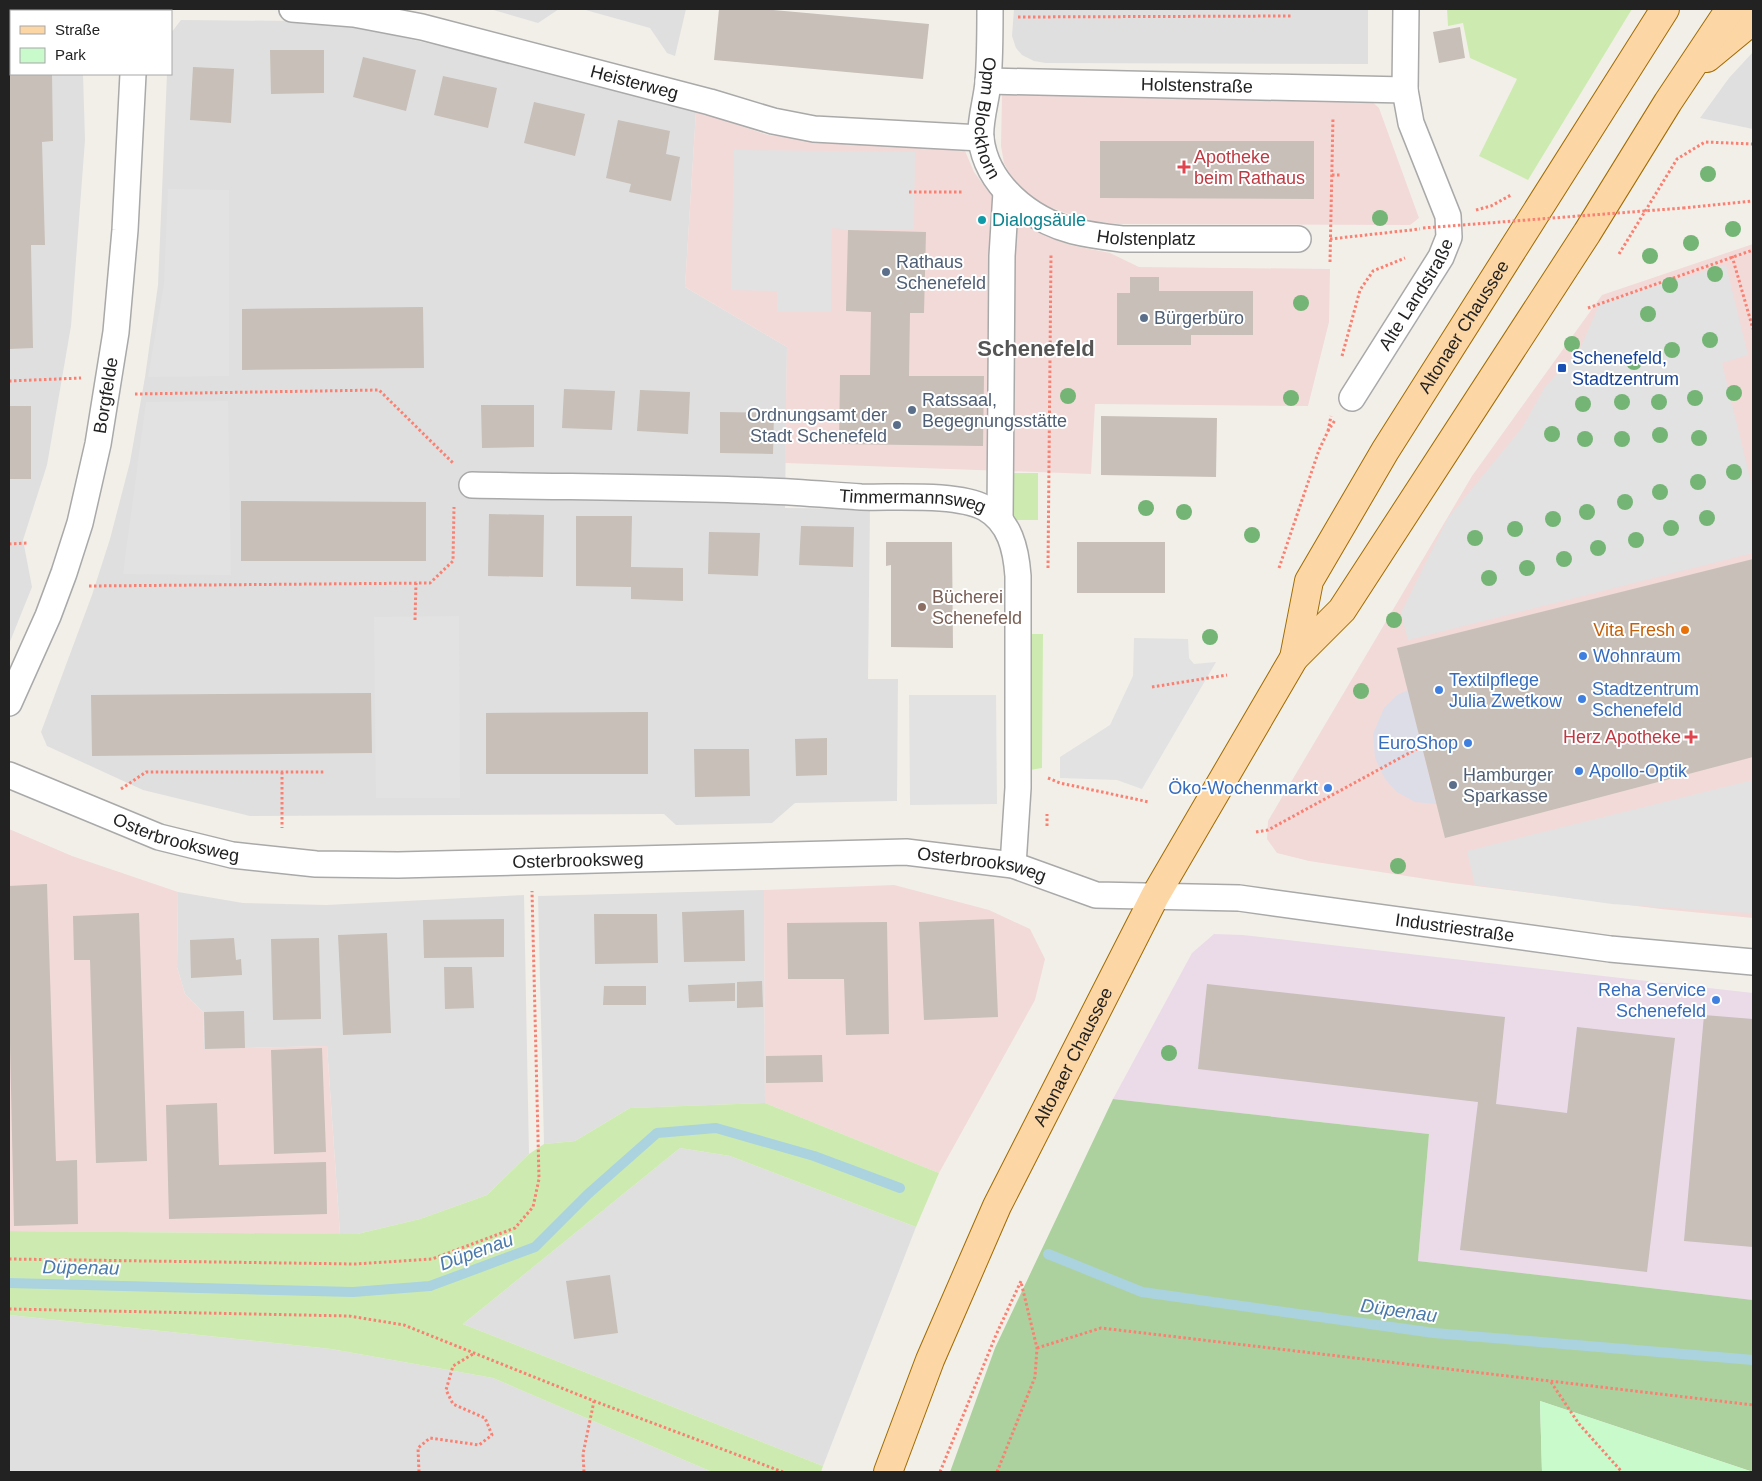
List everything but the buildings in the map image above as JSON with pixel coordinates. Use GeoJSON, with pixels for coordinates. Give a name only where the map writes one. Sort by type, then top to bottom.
{"type":"FeatureCollection","features":[{"type":"Feature","properties":{"kind":"main road","name":"Altonaer Chaussee"},"geometry":{"type":"LineString","coordinates":[[1294,658],[1309,581],[1385,451],[1665,9]]}},
{"type":"Feature","properties":{"kind":"main road"},"geometry":{"type":"LineString","coordinates":[[1687,75],[1730,9]]}},
{"type":"Feature","properties":{"kind":"main road"},"geometry":{"type":"LineString","coordinates":[[1687,75],[1753,20]]}},
{"type":"Feature","properties":{"kind":"main road","name":"Altonaer Chaussee"},"geometry":{"type":"LineString","coordinates":[[888,1472],[930,1360],[997,1206],[1155,896],[1294,658],[1342,610],[1578,248],[1668,102],[1687,75]]}},
{"type":"Feature","properties":{"kind":"street","name":"Heisterweg"},"geometry":{"type":"LineString","coordinates":[[292,9],[354,14],[422,28],[710,102],[773,121],[814,129],[981,138]]}},
{"type":"Feature","properties":{"kind":"street","name":"Opm Blockhorn"},"geometry":{"type":"LineString","coordinates":[[990,9],[988,81],[981,138],[989,167],[1006,192]]}},
{"type":"Feature","properties":{"kind":"street","name":"Alte Landstraße"},"geometry":{"type":"LineString","coordinates":[[1342,403],[1440,257],[1449,237],[1448,216],[1411,123],[1405,90],[1406,9]]}},
{"type":"Feature","properties":{"kind":"street","name":"Borgfelde"},"geometry":{"type":"LineString","coordinates":[[9,703],[48,616],[75,540],[98,444],[116,332],[125,230],[133,75]]}},
{"type":"Feature","properties":{"kind":"street","name":"Holstenstraße"},"geometry":{"type":"LineString","coordinates":[[988,81],[1405,90]]}},
{"type":"Feature","properties":{"kind":"street","name":"Holstenplatz"},"geometry":{"type":"LineString","coordinates":[[1006,192],[1026,209],[1058,226],[1095,236],[1122,239],[1298,239]]}},
{"type":"Feature","properties":{"kind":"street"},"geometry":{"type":"LineString","coordinates":[[1000,519],[1002,256],[1006,192]]}},
{"type":"Feature","properties":{"kind":"street","name":"Timmermannsweg"},"geometry":{"type":"LineString","coordinates":[[463,485],[768,491],[861,497],[952,499],[969,502],[984,508],[1000,519],[1009,534],[1016,555],[1018,576],[1018,788],[1013,866]]}},
{"type":"Feature","properties":{"kind":"street","name":"Osterbrooksweg"},"geometry":{"type":"LineString","coordinates":[[9,775],[159,837],[232,855],[316,864],[415,865],[906,852],[1013,866],[1096,895],[1155,896]]}},
{"type":"Feature","properties":{"kind":"street","name":"Industriestraße"},"geometry":{"type":"LineString","coordinates":[[1155,896],[1239,898],[1610,949],[1753,962]]}},
{"type":"Feature","properties":{"kind":"path"},"geometry":{"type":"LineString","coordinates":[[1017,17],[1292,16]]}},
{"type":"Feature","properties":{"kind":"path"},"geometry":{"type":"LineString","coordinates":[[1330,262],[1333,112]]}},
{"type":"Feature","properties":{"kind":"path"},"geometry":{"type":"LineString","coordinates":[[1619,254],[1676,160],[1704,142],[1753,144]]}},
{"type":"Feature","properties":{"kind":"path"},"geometry":{"type":"LineString","coordinates":[[1332,175],[1340,175]]}},
{"type":"Feature","properties":{"kind":"path"},"geometry":{"type":"LineString","coordinates":[[909,192],[962,192]]}},
{"type":"Feature","properties":{"kind":"path"},"geometry":{"type":"LineString","coordinates":[[1468,212],[1491,206],[1510,196],[1519,196]]}},
{"type":"Feature","properties":{"kind":"path"},"geometry":{"type":"LineString","coordinates":[[1339,238],[1423,228],[1753,201]]}},
{"type":"Feature","properties":{"kind":"path"},"geometry":{"type":"LineString","coordinates":[[1432,219],[1435,233]]}},
{"type":"Feature","properties":{"kind":"path"},"geometry":{"type":"LineString","coordinates":[[1048,570],[1051,248]]}},
{"type":"Feature","properties":{"kind":"path"},"geometry":{"type":"LineString","coordinates":[[1588,308],[1753,250]]}},
{"type":"Feature","properties":{"kind":"path"},"geometry":{"type":"LineString","coordinates":[[1732,256],[1753,329]]}},
{"type":"Feature","properties":{"kind":"path"},"geometry":{"type":"LineString","coordinates":[[1342,357],[1360,290],[1373,271],[1406,258]]}},
{"type":"Feature","properties":{"kind":"path"},"geometry":{"type":"LineString","coordinates":[[9,381],[108,385],[379,390],[453,462],[463,485],[453,560],[430,582],[85,586]]}},
{"type":"Feature","properties":{"kind":"path"},"geometry":{"type":"LineString","coordinates":[[1279,569],[1319,450],[1342,403]]}},
{"type":"Feature","properties":{"kind":"path"},"geometry":{"type":"LineString","coordinates":[[1328,430],[1342,403]]}},
{"type":"Feature","properties":{"kind":"path"},"geometry":{"type":"LineString","coordinates":[[9,544],[27,543]]}},
{"type":"Feature","properties":{"kind":"path"},"geometry":{"type":"LineString","coordinates":[[415,620],[416,583]]}},
{"type":"Feature","properties":{"kind":"path"},"geometry":{"type":"LineString","coordinates":[[1152,687],[1227,675]]}},
{"type":"Feature","properties":{"kind":"path"},"geometry":{"type":"LineString","coordinates":[[1256,832],[1268,830],[1422,746]]}},
{"type":"Feature","properties":{"kind":"path"},"geometry":{"type":"LineString","coordinates":[[1048,768],[1048,788]]}},
{"type":"Feature","properties":{"kind":"path"},"geometry":{"type":"LineString","coordinates":[[121,789],[146,772],[324,772]]}},
{"type":"Feature","properties":{"kind":"path"},"geometry":{"type":"LineString","coordinates":[[282,772],[282,828]]}},
{"type":"Feature","properties":{"kind":"path"},"geometry":{"type":"LineString","coordinates":[[1048,778],[1060,783],[1149,802]]}},
{"type":"Feature","properties":{"kind":"path"},"geometry":{"type":"LineString","coordinates":[[1047,826],[1048,807]]}},
{"type":"Feature","properties":{"kind":"path"},"geometry":{"type":"LineString","coordinates":[[9,1259],[355,1264],[432,1259],[515,1228],[534,1207],[539,1179],[532,887]]}},
{"type":"Feature","properties":{"kind":"path"},"geometry":{"type":"LineString","coordinates":[[940,1472],[996,1335],[1021,1281],[1037,1348],[1035,1377],[997,1472]]}},
{"type":"Feature","properties":{"kind":"path"},"geometry":{"type":"LineString","coordinates":[[9,1309],[349,1316],[404,1325],[594,1401],[783,1472]]}},
{"type":"Feature","properties":{"kind":"path"},"geometry":{"type":"LineString","coordinates":[[1037,1348],[1101,1328],[1753,1405]]}},
{"type":"Feature","properties":{"kind":"path"},"geometry":{"type":"LineString","coordinates":[[419,1472],[418,1448],[430,1438],[479,1445],[492,1435],[485,1418],[453,1404],[446,1390],[453,1366],[473,1354]]}},
{"type":"Feature","properties":{"kind":"path"},"geometry":{"type":"LineString","coordinates":[[1551,1382],[1579,1424],[1622,1472]]}},
{"type":"Feature","properties":{"kind":"path"},"geometry":{"type":"LineString","coordinates":[[584,1472],[582,1454],[594,1401]]}},
{"type":"Feature","properties":{"kind":"shaded area"},"geometry":{"type":"Polygon","coordinates":[[[9,9],[112,9],[10,10],[10,75],[83,75],[85,140],[71,326],[47,465],[23,540],[32,587],[9,644],[9,9]]]}},
{"type":"Feature","properties":{"kind":"shaded area"},"geometry":{"type":"Polygon","coordinates":[[[490,9],[559,9],[538,23],[490,9]]]}},
{"type":"Feature","properties":{"kind":"shaded area"},"geometry":{"type":"Polygon","coordinates":[[[582,9],[686,9],[675,56],[667,53],[650,28],[582,9]]]}},
{"type":"Feature","properties":{"kind":"shaded area"},"geometry":{"type":"Polygon","coordinates":[[[1014,9],[1368,9],[1368,64],[1046,63],[1034,61],[1022,55],[1016,48],[1012,36],[1014,9]]]}},
{"type":"Feature","properties":{"kind":"shaded area"},"geometry":{"type":"Polygon","coordinates":[[[181,20],[300,21],[362,28],[519,64],[696,111],[685,287],[787,347],[785,508],[870,509],[868,679],[898,679],[897,801],[795,803],[772,823],[676,825],[664,814],[250,816],[143,790],[47,746],[41,732],[92,595],[110,539],[130,462],[145,377],[158,285],[167,75],[172,75],[172,32],[181,20]]]}},
{"type":"Feature","properties":{"kind":"shaded area"},"geometry":{"type":"Polygon","coordinates":[[[1753,52],[1753,129],[1700,118],[1729,78],[1753,52]]]}},
{"type":"Feature","properties":{"kind":"shaded area"},"geometry":{"type":"Polygon","coordinates":[[[1006,91],[1368,98],[1379,108],[1419,218],[1410,225],[1117,224],[1086,220],[1046,206],[1029,195],[1013,180],[1004,163],[1001,146],[1002,95],[1006,91]]]}},
{"type":"Feature","properties":{"kind":"shaded area"},"geometry":{"type":"Polygon","coordinates":[[[696,111],[768,135],[811,140],[965,151],[974,172],[991,195],[1021,223],[1070,245],[1110,253],[1139,267],[1330,269],[1329,322],[1308,406],[1095,404],[1091,474],[785,463],[787,347],[685,287],[696,111]]]}},
{"type":"Feature","properties":{"kind":"shaded area"},"geometry":{"type":"Polygon","coordinates":[[[734,150],[915,152],[914,230],[848,230],[832,228],[831,312],[777,312],[777,291],[731,290],[734,150]]]}},
{"type":"Feature","properties":{"kind":"shaded area"},"geometry":{"type":"Polygon","coordinates":[[[168,189],[229,190],[229,376],[148,377],[164,284],[168,189]]]}},
{"type":"Feature","properties":{"kind":"shaded area"},"geometry":{"type":"Polygon","coordinates":[[[1753,244],[1753,918],[1661,909],[1452,883],[1309,861],[1277,853],[1267,839],[1268,821],[1472,476],[1602,295],[1753,244]]]}},
{"type":"Feature","properties":{"kind":"shaded area"},"geometry":{"type":"Polygon","coordinates":[[[1726,265],[1748,355],[1722,363],[1753,490],[1753,553],[1408,640],[1401,613],[1448,518],[1522,428],[1545,387],[1580,349],[1600,303],[1726,265]]]}},
{"type":"Feature","properties":{"kind":"shaded area"},"geometry":{"type":"Polygon","coordinates":[[[228,401],[231,575],[123,574],[146,402],[228,401]]]}},
{"type":"Feature","properties":{"kind":"shaded area"},"geometry":{"type":"Polygon","coordinates":[[[459,616],[460,798],[376,798],[374,617],[459,616]]]}},
{"type":"Feature","properties":{"kind":"shaded area"},"geometry":{"type":"Polygon","coordinates":[[[1134,638],[1188,639],[1189,658],[1194,664],[1216,662],[1142,789],[1117,780],[1060,778],[1060,757],[1110,725],[1133,676],[1134,638]]]}},
{"type":"Feature","properties":{"kind":"shaded area"},"geometry":{"type":"Polygon","coordinates":[[[1408,690],[1436,804],[1415,802],[1397,792],[1385,779],[1375,758],[1373,734],[1384,708],[1397,695],[1408,690]]]}},
{"type":"Feature","properties":{"kind":"shaded area"},"geometry":{"type":"Polygon","coordinates":[[[909,695],[996,695],[997,804],[910,805],[909,695]]]}},
{"type":"Feature","properties":{"kind":"shaded area"},"geometry":{"type":"Polygon","coordinates":[[[1753,780],[1753,912],[1612,904],[1475,885],[1467,851],[1753,780]]]}},
{"type":"Feature","properties":{"kind":"shaded area"},"geometry":{"type":"Polygon","coordinates":[[[9,829],[72,856],[178,892],[177,967],[185,994],[204,1013],[203,1049],[327,1046],[340,1234],[9,1231],[9,829]]]}},
{"type":"Feature","properties":{"kind":"shaded area"},"geometry":{"type":"Polygon","coordinates":[[[894,885],[989,910],[1030,929],[1045,959],[1035,1000],[939,1173],[765,1103],[764,890],[894,885]]]}},
{"type":"Feature","properties":{"kind":"shaded area"},"geometry":{"type":"Polygon","coordinates":[[[764,890],[765,1103],[630,1108],[575,1141],[544,1144],[538,896],[764,890]]]}},
{"type":"Feature","properties":{"kind":"shaded area"},"geometry":{"type":"Polygon","coordinates":[[[178,892],[243,903],[326,905],[524,895],[529,1154],[487,1195],[420,1219],[357,1234],[340,1234],[327,1046],[203,1049],[204,1013],[185,994],[177,967],[178,892]]]}},
{"type":"Feature","properties":{"kind":"shaded area"},"geometry":{"type":"Polygon","coordinates":[[[1214,934],[1243,935],[1753,993],[1753,1300],[1418,1261],[1429,1134],[1113,1099],[1192,953],[1214,934]]]}},
{"type":"Feature","properties":{"kind":"shaded area"},"geometry":{"type":"Polygon","coordinates":[[[680,1148],[730,1156],[916,1227],[823,1466],[463,1324],[680,1148]]]}},
{"type":"Feature","properties":{"kind":"shaded area"},"geometry":{"type":"Polygon","coordinates":[[[9,1315],[331,1349],[493,1378],[712,1472],[9,1472],[9,1315]]]}},
{"type":"Feature","properties":{"kind":"green space"},"geometry":{"type":"Polygon","coordinates":[[[1447,9],[1632,9],[1528,180],[1479,156],[1517,79],[1470,58],[1463,23],[1448,26],[1447,9]]]}},
{"type":"Feature","properties":{"kind":"green space"},"geometry":{"type":"Polygon","coordinates":[[[1013,473],[1038,473],[1038,520],[1013,520],[1013,473]]]}},
{"type":"Feature","properties":{"kind":"green space"},"geometry":{"type":"Polygon","coordinates":[[[1030,634],[1043,634],[1042,768],[1030,770],[1030,634]]]}},
{"type":"Feature","properties":{"kind":"green space"},"geometry":{"type":"Polygon","coordinates":[[[1113,1099],[1429,1134],[1418,1261],[1753,1300],[1753,1472],[1540,1401],[1542,1472],[950,1472],[995,1348],[1113,1099]]]}},
{"type":"Feature","properties":{"kind":"green space"},"geometry":{"type":"Polygon","coordinates":[[[765,1103],[939,1173],[916,1227],[730,1156],[680,1148],[463,1324],[823,1466],[821,1472],[712,1472],[493,1378],[331,1349],[9,1315],[9,1231],[357,1234],[420,1219],[487,1195],[529,1154],[544,1144],[575,1141],[630,1108],[765,1103]]]}},
{"type":"Feature","properties":{"kind":"green space"},"geometry":{"type":"Polygon","coordinates":[[[1540,1401],[1753,1472],[1542,1472],[1540,1401]]]}},
{"type":"Feature","properties":{"kind":"waterway","name":"Düpenau"},"geometry":{"type":"LineString","coordinates":[[9,1283],[353,1292],[430,1286],[535,1247],[588,1194],[657,1133],[716,1128],[814,1156],[900,1188]]}},
{"type":"Feature","properties":{"kind":"waterway","name":"Düpenau"},"geometry":{"type":"LineString","coordinates":[[1048,1254],[1142,1292],[1434,1333],[1753,1360]]}},
{"type":"Feature","properties":{"kind":"place","name":"Apotheke beim Rathaus"},"geometry":{"type":"Point","coordinates":[1184,167]}},
{"type":"Feature","properties":{"kind":"place","name":"Dialogsäule"},"geometry":{"type":"Point","coordinates":[982,220]}},
{"type":"Feature","properties":{"kind":"place","name":"Rathaus Schenefeld"},"geometry":{"type":"Point","coordinates":[886,272]}},
{"type":"Feature","properties":{"kind":"place","name":"Bürgerbüro"},"geometry":{"type":"Point","coordinates":[1144,318]}},
{"type":"Feature","properties":{"kind":"place","name":"Schenefeld, Stadtzentrum"},"geometry":{"type":"Point","coordinates":[1562,368]}},
{"type":"Feature","properties":{"kind":"place","name":"Ratssaal, Begegnungsstätte"},"geometry":{"type":"Point","coordinates":[912,410]}},
{"type":"Feature","properties":{"kind":"place","name":"Ordnungsamt der Stadt Schenefeld"},"geometry":{"type":"Point","coordinates":[897,425]}},
{"type":"Feature","properties":{"kind":"place","name":"Bücherei Schenefeld"},"geometry":{"type":"Point","coordinates":[922,607]}},
{"type":"Feature","properties":{"kind":"place","name":"Vita Fresh"},"geometry":{"type":"Point","coordinates":[1685,630]}},
{"type":"Feature","properties":{"kind":"place","name":"Wohnraum"},"geometry":{"type":"Point","coordinates":[1583,656]}},
{"type":"Feature","properties":{"kind":"place","name":"Textilpflege Julia Zwetkow"},"geometry":{"type":"Point","coordinates":[1439,690]}},
{"type":"Feature","properties":{"kind":"place","name":"Stadtzentrum Schenefeld"},"geometry":{"type":"Point","coordinates":[1582,699]}},
{"type":"Feature","properties":{"kind":"place","name":"Herz Apotheke"},"geometry":{"type":"Point","coordinates":[1691,737]}},
{"type":"Feature","properties":{"kind":"place","name":"EuroShop"},"geometry":{"type":"Point","coordinates":[1468,743]}},
{"type":"Feature","properties":{"kind":"place","name":"Apollo-Optik"},"geometry":{"type":"Point","coordinates":[1579,771]}},
{"type":"Feature","properties":{"kind":"place","name":"Hamburger Sparkasse"},"geometry":{"type":"Point","coordinates":[1453,785]}},
{"type":"Feature","properties":{"kind":"place","name":"Öko-Wochenmarkt"},"geometry":{"type":"Point","coordinates":[1328,788]}},
{"type":"Feature","properties":{"kind":"place","name":"Reha Service Schenefeld"},"geometry":{"type":"Point","coordinates":[1716,1000]}},
{"type":"Feature","properties":{"kind":"district","name":"Schenefeld"},"geometry":{"type":"Point","coordinates":[1036,348]}}]}
